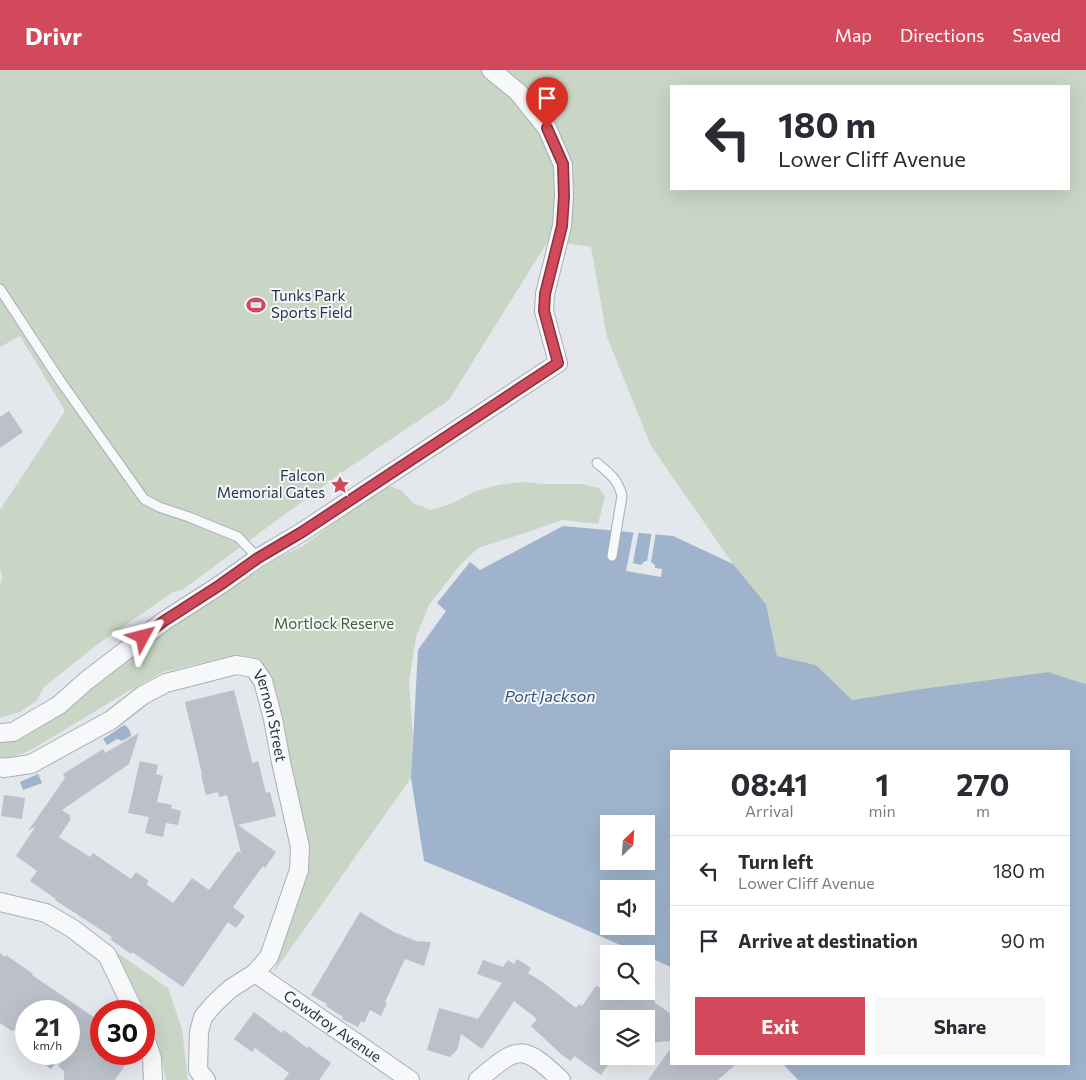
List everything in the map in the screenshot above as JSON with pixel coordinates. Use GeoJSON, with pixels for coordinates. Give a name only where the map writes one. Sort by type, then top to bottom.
{"type":"FeatureCollection","features":[{"type":"Feature","properties":{"kind":"street"},"geometry":{"type":"LineString","coordinates":[[0,733],[13,732],[59,705],[86,681],[164,621],[558,363],[544,311],[545,294],[562,226],[564,196],[563,164],[547,128],[518,92],[491,70]]}},
{"type":"Feature","properties":{"kind":"street","name":"Vernon Street"},"geometry":{"type":"LineString","coordinates":[[2,767],[30,764],[110,720],[143,695],[166,683],[236,665],[254,668],[263,681],[300,847],[299,870],[269,957],[255,973],[230,990],[203,1017],[199,1032],[198,1070],[206,1080]]}},
{"type":"Feature","properties":{"kind":"street"},"geometry":{"type":"LineString","coordinates":[[0,902],[46,913],[74,930],[107,955],[129,1000]]}},
{"type":"Feature","properties":{"kind":"street","name":"Cowdroy Avenue"},"geometry":{"type":"LineString","coordinates":[[255,973],[410,1080]]}},
{"type":"Feature","properties":{"kind":"street"},"geometry":{"type":"LineString","coordinates":[[478,1080],[512,1054],[523,1052],[535,1057],[561,1080]]}},
{"type":"Feature","properties":{"kind":"street"},"geometry":{"type":"LineString","coordinates":[[152,1065],[153,1080]]}},
{"type":"Feature","properties":{"kind":"lane"},"geometry":{"type":"LineString","coordinates":[[0,290],[59,379],[144,499],[159,507],[238,537],[258,558]]}},
{"type":"Feature","properties":{"kind":"lane"},"geometry":{"type":"LineString","coordinates":[[597,463],[620,486],[622,496],[612,556]]}},
{"type":"Feature","properties":{"kind":"green space"},"geometry":{"type":"Polygon","coordinates":[[[0,70],[1086,70],[1086,684],[1048,672],[921,689],[852,701],[816,665],[777,656],[766,604],[733,564],[651,446],[607,337],[591,247],[548,241],[449,400],[344,471],[182,590],[173,592],[98,644],[44,687],[37,700],[20,712],[0,718],[0,586],[2,577],[0,569],[0,510],[65,411],[20,336],[0,347],[0,70]]]}},
{"type":"Feature","properties":{"kind":"green space","name":"Mortlock Reserve"},"geometry":{"type":"Polygon","coordinates":[[[524,482],[581,484],[599,488],[605,497],[598,524],[562,520],[478,548],[460,565],[429,605],[416,637],[409,682],[413,738],[411,778],[274,972],[308,861],[303,821],[272,687],[258,661],[247,657],[231,656],[163,672],[36,747],[22,754],[0,759],[0,742],[21,738],[52,718],[164,632],[277,558],[303,546],[373,492],[389,486],[401,490],[413,503],[431,510],[451,504],[476,491],[498,485],[524,482]]]}},
{"type":"Feature","properties":{"kind":"green space"},"geometry":{"type":"Polygon","coordinates":[[[116,952],[168,988],[182,1029],[188,1080],[166,1080],[155,1032],[155,1000],[140,1000],[116,952]]]}},
{"type":"Feature","properties":{"kind":"water","name":"Port Jackson"},"geometry":{"type":"Polygon","coordinates":[[[563,526],[673,536],[733,564],[766,604],[777,656],[816,665],[852,700],[1048,672],[1086,684],[1086,1080],[798,1080],[784,1065],[1070,1065],[1070,750],[670,750],[670,967],[655,960],[655,945],[620,945],[424,861],[411,778],[418,650],[446,611],[437,603],[470,562],[480,570],[563,526]]]}},
{"type":"Feature","properties":{"kind":"water"},"geometry":{"type":"Polygon","coordinates":[[[124,725],[129,729],[131,736],[122,741],[117,739],[107,745],[103,739],[124,725]]]}},
{"type":"Feature","properties":{"kind":"water"},"geometry":{"type":"Polygon","coordinates":[[[38,774],[42,783],[23,790],[20,782],[38,774]]]}},
{"type":"Feature","properties":{"kind":"water"},"geometry":{"type":"Polygon","coordinates":[[[46,1065],[54,1065],[51,1069],[46,1065]]]}},
{"type":"Feature","properties":{"kind":"pier"},"geometry":{"type":"Polygon","coordinates":[[[634,530],[639,530],[633,563],[641,565],[647,561],[652,531],[656,532],[651,562],[655,565],[655,568],[662,569],[661,577],[626,571],[634,530]]]}},
{"type":"Feature","properties":{"kind":"building"},"geometry":{"type":"Polygon","coordinates":[[[9,411],[23,432],[0,448],[0,417],[9,411]]]}},
{"type":"Feature","properties":{"kind":"building"},"geometry":{"type":"Polygon","coordinates":[[[234,690],[252,762],[258,761],[266,793],[270,792],[276,816],[238,825],[276,852],[265,868],[263,866],[233,907],[245,916],[236,928],[228,922],[183,987],[132,952],[131,954],[110,939],[112,937],[55,900],[30,881],[37,871],[16,856],[36,826],[28,831],[65,778],[63,774],[103,749],[105,753],[139,733],[129,764],[62,810],[71,816],[69,818],[71,819],[59,837],[90,857],[93,853],[131,879],[136,872],[149,881],[146,884],[173,903],[192,878],[209,890],[238,851],[241,853],[227,795],[219,797],[218,792],[206,795],[185,702],[234,690]]]}},
{"type":"Feature","properties":{"kind":"building"},"geometry":{"type":"Polygon","coordinates":[[[140,761],[158,765],[156,774],[163,776],[157,802],[172,805],[171,808],[181,811],[178,825],[166,823],[163,837],[145,833],[149,817],[128,813],[140,761]]]}},
{"type":"Feature","properties":{"kind":"building"},"geometry":{"type":"Polygon","coordinates":[[[4,795],[25,798],[22,819],[1,816],[4,795]]]}},
{"type":"Feature","properties":{"kind":"building"},"geometry":{"type":"Polygon","coordinates":[[[360,912],[394,932],[416,941],[431,942],[424,966],[405,959],[385,1002],[387,1003],[381,1016],[370,1010],[364,1023],[361,1021],[358,1027],[342,1019],[343,1017],[326,1006],[327,1004],[311,995],[360,912]]]}},
{"type":"Feature","properties":{"kind":"building"},"geometry":{"type":"Polygon","coordinates":[[[0,953],[5,957],[6,955],[69,1000],[15,1000],[15,1031],[12,1031],[0,1023],[0,953]]]}},
{"type":"Feature","properties":{"kind":"building"},"geometry":{"type":"Polygon","coordinates":[[[517,959],[531,968],[528,973],[576,1008],[579,1004],[582,1006],[596,986],[600,987],[600,1000],[655,1000],[654,1002],[670,1013],[670,1041],[655,1042],[655,1010],[600,1010],[600,1065],[608,1065],[601,1075],[574,1056],[571,1061],[562,1055],[531,1026],[537,1019],[514,1001],[482,1049],[461,1034],[457,1050],[450,1057],[427,1050],[439,1008],[478,1019],[502,983],[477,974],[483,960],[503,967],[508,960],[514,964],[517,959]]]}},
{"type":"Feature","properties":{"kind":"building"},"geometry":{"type":"Polygon","coordinates":[[[80,1008],[90,1015],[90,1065],[125,1065],[115,1080],[64,1080],[64,1071],[58,1066],[80,1065],[80,1008]]]}},
{"type":"Feature","properties":{"kind":"building"},"geometry":{"type":"Polygon","coordinates":[[[254,1012],[282,1033],[284,1030],[307,1048],[308,1046],[331,1063],[319,1080],[284,1080],[289,1073],[255,1048],[252,1052],[234,1039],[254,1012]]]}},
{"type":"Feature","properties":{"kind":"building"},"geometry":{"type":"Polygon","coordinates":[[[670,1049],[670,1065],[735,1065],[718,1080],[648,1080],[670,1049]]]}},
{"type":"Feature","properties":{"kind":"place","name":"Tunks Park Sports Field"},"geometry":{"type":"Point","coordinates":[256,305]}},
{"type":"Feature","properties":{"kind":"place","name":"Falcon Memorial Gates"},"geometry":{"type":"Point","coordinates":[340,485]}},
{"type":"Feature","properties":{"kind":"route"},"geometry":{"type":"LineString","coordinates":[[143,637],[258,558],[302,532],[558,363],[544,311],[545,294],[562,226],[564,208],[563,164],[547,128]]}}]}
